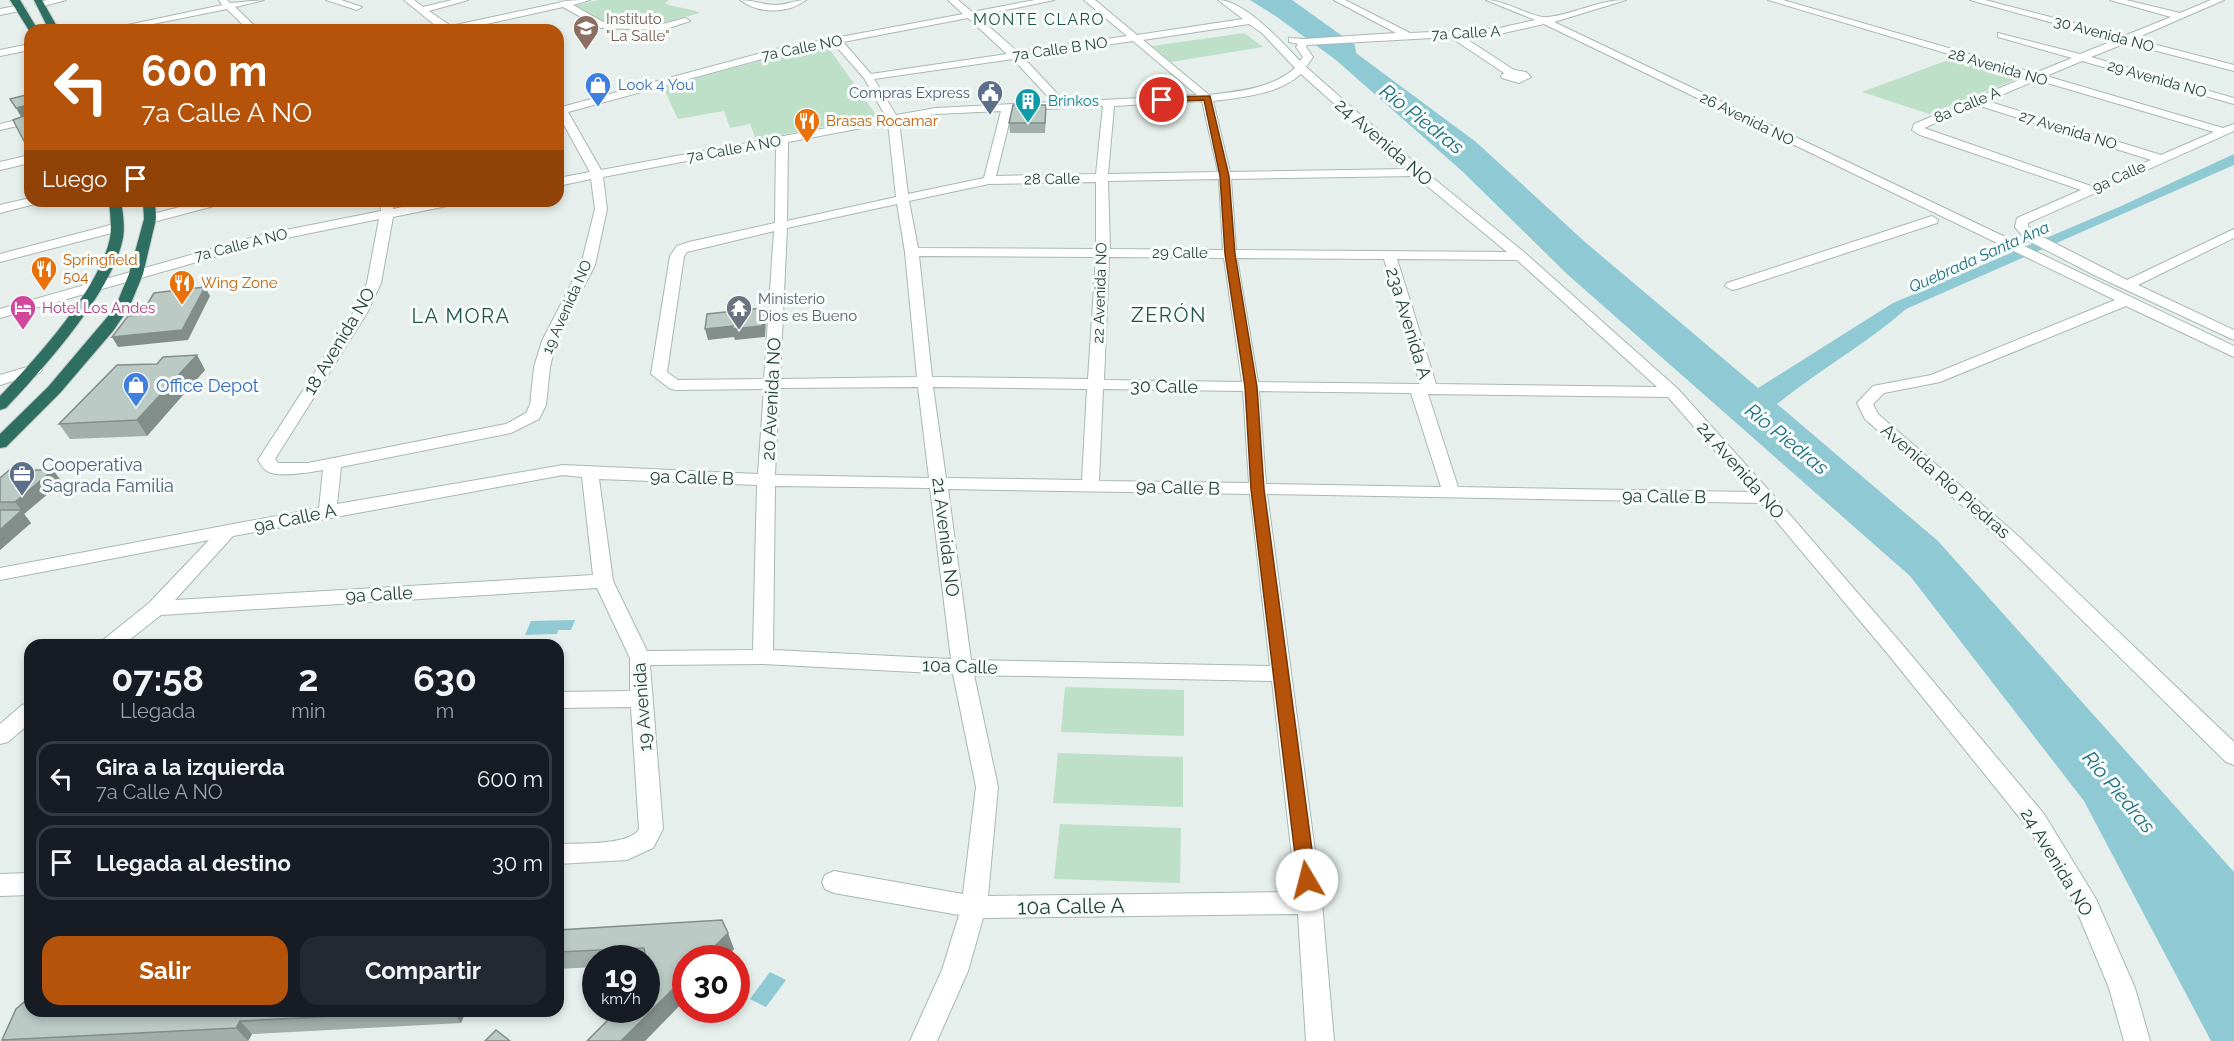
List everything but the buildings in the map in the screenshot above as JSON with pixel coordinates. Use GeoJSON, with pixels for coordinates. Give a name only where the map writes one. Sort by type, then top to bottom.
{"type":"FeatureCollection","features":[{"type":"Feature","properties":{"kind":"highway"},"geometry":{"type":"LineString","coordinates":[[39,2],[51,24]]}},
{"type":"Feature","properties":{"kind":"highway"},"geometry":{"type":"LineString","coordinates":[[18,4],[30,24]]}},
{"type":"Feature","properties":{"kind":"highway"},"geometry":{"type":"LineString","coordinates":[[0,405],[34,370],[79,314],[109,262],[115,224],[115,207]]}},
{"type":"Feature","properties":{"kind":"highway"},"geometry":{"type":"LineString","coordinates":[[0,443],[54,390],[108,328],[122,308],[136,274],[150,219],[149,207]]}},
{"type":"Feature","properties":{"kind":"street"},"geometry":{"type":"LineString","coordinates":[[39,2],[61,0]]}},
{"type":"Feature","properties":{"kind":"street"},"geometry":{"type":"LineString","coordinates":[[135,24],[225,3],[259,0]]}},
{"type":"Feature","properties":{"kind":"street"},"geometry":{"type":"LineString","coordinates":[[331,0],[357,7]]}},
{"type":"Feature","properties":{"kind":"street"},"geometry":{"type":"LineString","coordinates":[[408,0],[440,24]]}},
{"type":"Feature","properties":{"kind":"street"},"geometry":{"type":"LineString","coordinates":[[421,9],[464,0]]}},
{"type":"Feature","properties":{"kind":"street"},"geometry":{"type":"LineString","coordinates":[[471,24],[561,2],[585,0]]}},
{"type":"Feature","properties":{"kind":"street"},"geometry":{"type":"LineString","coordinates":[[745,0],[761,8],[790,6],[801,0]]}},
{"type":"Feature","properties":{"kind":"street"},"geometry":{"type":"LineString","coordinates":[[953,0],[1016,56],[1061,104]]}},
{"type":"Feature","properties":{"kind":"street","name":"7a Calle NO"},"geometry":{"type":"LineString","coordinates":[[564,109],[776,52],[1049,0]]}},
{"type":"Feature","properties":{"kind":"street"},"geometry":{"type":"LineString","coordinates":[[1089,0],[1207,98],[1225,176],[1230,254],[1251,387],[1258,489],[1279,674],[1310,903],[1320,1041]]}},
{"type":"Feature","properties":{"kind":"street","name":"24 Avenida NO"},"geometry":{"type":"LineString","coordinates":[[1222,0],[1258,26],[1302,69],[1418,172],[1520,256],[1672,392],[1766,498],[1894,648],[2036,821],[2084,899],[2122,988],[2137,1041]]}},
{"type":"Feature","properties":{"kind":"street"},"geometry":{"type":"LineString","coordinates":[[1338,0],[1408,36]]}},
{"type":"Feature","properties":{"kind":"street","name":"26 Avenida NO"},"geometry":{"type":"LineString","coordinates":[[1490,0],[1545,21],[2079,277],[2127,293]]}},
{"type":"Feature","properties":{"kind":"street","name":"7a Calle A"},"geometry":{"type":"LineString","coordinates":[[1258,26],[1306,42],[1408,36],[1458,37],[1512,30],[1622,0]]}},
{"type":"Feature","properties":{"kind":"street","name":"28 Avenida NO"},"geometry":{"type":"LineString","coordinates":[[1773,0],[2033,77],[2229,129]]}},
{"type":"Feature","properties":{"kind":"street","name":"30 Avenida NO"},"geometry":{"type":"LineString","coordinates":[[1974,0],[2234,68]]}},
{"type":"Feature","properties":{"kind":"street"},"geometry":{"type":"LineString","coordinates":[[2115,0],[2180,16]]}},
{"type":"Feature","properties":{"kind":"street"},"geometry":{"type":"LineString","coordinates":[[2184,0],[2207,5]]}},
{"type":"Feature","properties":{"kind":"street","name":"8a Calle A"},"geometry":{"type":"LineString","coordinates":[[2092,190],[1918,130],[1918,126],[2080,57],[2221,1]]}},
{"type":"Feature","properties":{"kind":"street"},"geometry":{"type":"LineString","coordinates":[[561,2],[601,25],[663,27],[686,21]]}},
{"type":"Feature","properties":{"kind":"street"},"geometry":{"type":"LineString","coordinates":[[225,3],[248,24]]}},
{"type":"Feature","properties":{"kind":"street"},"geometry":{"type":"LineString","coordinates":[[0,12],[18,4]]}},
{"type":"Feature","properties":{"kind":"street","name":"7a Calle B NO"},"geometry":{"type":"LineString","coordinates":[[868,77],[1137,38],[1258,26]]}},
{"type":"Feature","properties":{"kind":"street","name":"29 Avenida NO"},"geometry":{"type":"LineString","coordinates":[[2001,35],[2234,101]]}},
{"type":"Feature","properties":{"kind":"street"},"geometry":{"type":"LineString","coordinates":[[1458,37],[1511,73]]}},
{"type":"Feature","properties":{"kind":"street","name":"21 Avenida NO"},"geometry":{"type":"LineString","coordinates":[[837,41],[868,77],[893,119],[902,199],[912,252],[925,382],[962,667],[987,787],[984,836],[974,907],[954,971],[923,1041]]}},
{"type":"Feature","properties":{"kind":"street"},"geometry":{"type":"LineString","coordinates":[[1302,69],[1308,57],[1301,47],[1306,42]]}},
{"type":"Feature","properties":{"kind":"street"},"geometry":{"type":"LineString","coordinates":[[0,53],[24,48]]}},
{"type":"Feature","properties":{"kind":"street","name":"7a Calle A NO"},"geometry":{"type":"LineString","coordinates":[[564,181],[936,111],[1207,98],[1244,94],[1269,87],[1302,69]]}},
{"type":"Feature","properties":{"kind":"street","name":"27 Avenida NO"},"geometry":{"type":"LineString","coordinates":[[1975,101],[2161,159]]}},
{"type":"Feature","properties":{"kind":"street","name":"22 Avenida NO"},"geometry":{"type":"LineString","coordinates":[[1090,484],[1103,253],[1102,178],[1109,102]]}},
{"type":"Feature","properties":{"kind":"street"},"geometry":{"type":"LineString","coordinates":[[989,180],[1008,106]]}},
{"type":"Feature","properties":{"kind":"street","name":"19 Avenida NO"},"geometry":{"type":"LineString","coordinates":[[333,462],[511,428],[533,416],[538,405],[542,367],[549,341],[588,266],[601,209],[597,175],[564,117]]}},
{"type":"Feature","properties":{"kind":"street"},"geometry":{"type":"LineString","coordinates":[[0,127],[24,121]]}},
{"type":"Feature","properties":{"kind":"street","name":"9a Calle"},"geometry":{"type":"LineString","coordinates":[[2127,293],[2099,272],[2030,236],[2021,227],[2022,221],[2229,129]]}},
{"type":"Feature","properties":{"kind":"street","name":"20 Avenida NO"},"geometry":{"type":"LineString","coordinates":[[763,657],[766,480],[781,226],[782,141]]}},
{"type":"Feature","properties":{"kind":"street"},"geometry":{"type":"LineString","coordinates":[[0,166],[24,160]]}},
{"type":"Feature","properties":{"kind":"street","name":"28 Calle"},"geometry":{"type":"LineString","coordinates":[[659,374],[676,256],[682,249],[694,245],[989,180],[1418,172]]}},
{"type":"Feature","properties":{"kind":"street"},"geometry":{"type":"LineString","coordinates":[[1911,198],[1915,206],[1932,220],[1960,229],[1984,232]]}},
{"type":"Feature","properties":{"kind":"street"},"geometry":{"type":"LineString","coordinates":[[0,209],[24,203]]}},
{"type":"Feature","properties":{"kind":"street"},"geometry":{"type":"LineString","coordinates":[[150,219],[195,207]]}},
{"type":"Feature","properties":{"kind":"street","name":"7a Calle A NO"},"geometry":{"type":"LineString","coordinates":[[0,314],[266,238],[387,207]]}},
{"type":"Feature","properties":{"kind":"street","name":"18 Avenida NO"},"geometry":{"type":"LineString","coordinates":[[333,462],[308,468],[273,468],[266,460],[360,313],[374,283],[387,207]]}},
{"type":"Feature","properties":{"kind":"street"},"geometry":{"type":"LineString","coordinates":[[1732,286],[1932,220]]}},
{"type":"Feature","properties":{"kind":"street"},"geometry":{"type":"LineString","coordinates":[[0,258],[115,224]]}},
{"type":"Feature","properties":{"kind":"street"},"geometry":{"type":"LineString","coordinates":[[2127,293],[2234,233]]}},
{"type":"Feature","properties":{"kind":"street","name":"29 Calle"},"geometry":{"type":"LineString","coordinates":[[912,252],[1520,256]]}},
{"type":"Feature","properties":{"kind":"street","name":"23a Avenida A"},"geometry":{"type":"LineString","coordinates":[[1389,255],[1451,491]]}},
{"type":"Feature","properties":{"kind":"street"},"geometry":{"type":"LineString","coordinates":[[2127,293],[2234,336]]}},
{"type":"Feature","properties":{"kind":"street"},"geometry":{"type":"LineString","coordinates":[[2127,293],[2234,352]]}},
{"type":"Feature","properties":{"kind":"street","name":"Avenida Río Piedras"},"geometry":{"type":"LineString","coordinates":[[2127,293],[1935,379],[1879,389],[1865,403],[1871,416],[1942,474],[2074,596],[2234,756]]}},
{"type":"Feature","properties":{"kind":"street"},"geometry":{"type":"LineString","coordinates":[[0,381],[34,370]]}},
{"type":"Feature","properties":{"kind":"street","name":"30 Calle"},"geometry":{"type":"LineString","coordinates":[[659,374],[675,385],[925,382],[1672,392]]}},
{"type":"Feature","properties":{"kind":"street"},"geometry":{"type":"LineString","coordinates":[[327,511],[333,462]]}},
{"type":"Feature","properties":{"kind":"street","name":"9a Calle A"},"geometry":{"type":"LineString","coordinates":[[0,574],[327,511],[563,470],[591,473]]}},
{"type":"Feature","properties":{"kind":"street","name":"9a Calle B"},"geometry":{"type":"LineString","coordinates":[[591,473],[939,484],[1090,484],[1766,498]]}},
{"type":"Feature","properties":{"kind":"street","name":"19 Avenida"},"geometry":{"type":"LineString","coordinates":[[564,854],[627,850],[645,841],[651,829],[640,658],[603,581],[591,473]]}},
{"type":"Feature","properties":{"kind":"street"},"geometry":{"type":"LineString","coordinates":[[117,639],[156,608],[226,532]]}},
{"type":"Feature","properties":{"kind":"street","name":"9a Calle"},"geometry":{"type":"LineString","coordinates":[[156,608],[603,581]]}},
{"type":"Feature","properties":{"kind":"street","name":"10a Calle"},"geometry":{"type":"LineString","coordinates":[[640,658],[763,657],[962,667],[1279,674]]}},
{"type":"Feature","properties":{"kind":"street"},"geometry":{"type":"LineString","coordinates":[[564,700],[641,699]]}},
{"type":"Feature","properties":{"kind":"street"},"geometry":{"type":"LineString","coordinates":[[0,736],[24,718]]}},
{"type":"Feature","properties":{"kind":"street","name":"10a Calle A"},"geometry":{"type":"LineString","coordinates":[[834,882],[974,907],[1310,903]]}},
{"type":"Feature","properties":{"kind":"street"},"geometry":{"type":"LineString","coordinates":[[0,885],[24,884]]}},
{"type":"Feature","properties":{"kind":"green space"},"geometry":{"type":"Polygon","coordinates":[[[598,0],[669,0],[665,3],[700,13],[651,26],[603,23],[573,6],[598,0]]]}},
{"type":"Feature","properties":{"kind":"green space"},"geometry":{"type":"Polygon","coordinates":[[[1244,33],[1263,47],[1171,62],[1152,46],[1244,33]]]}},
{"type":"Feature","properties":{"kind":"green space"},"geometry":{"type":"Polygon","coordinates":[[[828,47],[877,116],[756,140],[750,124],[730,128],[724,111],[678,119],[663,87],[770,58],[828,47]]]}},
{"type":"Feature","properties":{"kind":"green space"},"geometry":{"type":"Polygon","coordinates":[[[1956,57],[2024,76],[1929,114],[1862,92],[1956,57]]]}},
{"type":"Feature","properties":{"kind":"green space"},"geometry":{"type":"Polygon","coordinates":[[[1065,687],[1184,690],[1184,736],[1061,732],[1065,687]]]}},
{"type":"Feature","properties":{"kind":"green space"},"geometry":{"type":"Polygon","coordinates":[[[1058,753],[1183,757],[1183,807],[1053,803],[1058,753]]]}},
{"type":"Feature","properties":{"kind":"green space"},"geometry":{"type":"Polygon","coordinates":[[[1060,824],[1181,828],[1180,883],[1054,879],[1060,824]]]}},
{"type":"Feature","properties":{"kind":"water","name":"Río Piedras"},"geometry":{"type":"Polygon","coordinates":[[[1250,0],[1292,0],[1355,45],[1356,53],[1476,142],[1585,242],[1758,388],[1893,303],[2119,207],[2234,154],[2234,165],[1906,309],[1777,404],[1938,541],[2234,872],[2234,1041],[2211,1041],[2084,801],[1910,576],[1567,274],[1463,172],[1336,60],[1250,0]]]}},
{"type":"Feature","properties":{"kind":"water"},"geometry":{"type":"Polygon","coordinates":[[[575,620],[571,630],[558,630],[557,634],[525,635],[531,621],[575,620]]]}},
{"type":"Feature","properties":{"kind":"water"},"geometry":{"type":"Polygon","coordinates":[[[770,972],[786,980],[766,1007],[750,999],[770,972]]]}},
{"type":"Feature","properties":{"kind":"place","name":"Instituto \"La Salle\""},"geometry":{"type":"Point","coordinates":[586,51]}},
{"type":"Feature","properties":{"kind":"place","name":"Look 4 You"},"geometry":{"type":"Point","coordinates":[598,108]}},
{"type":"Feature","properties":{"kind":"place","name":"Compras Express"},"geometry":{"type":"Point","coordinates":[990,116]}},
{"type":"Feature","properties":{"kind":"place","name":"Brinkos"},"geometry":{"type":"Point","coordinates":[1028,124]}},
{"type":"Feature","properties":{"kind":"place","name":"Brasas Rocamar"},"geometry":{"type":"Point","coordinates":[807,144]}},
{"type":"Feature","properties":{"kind":"place","name":"Springfield 504"},"geometry":{"type":"Point","coordinates":[44,292]}},
{"type":"Feature","properties":{"kind":"place","name":"Wing Zone"},"geometry":{"type":"Point","coordinates":[182,306]}},
{"type":"Feature","properties":{"kind":"place","name":"Hotel Los Andes"},"geometry":{"type":"Point","coordinates":[23,331]}},
{"type":"Feature","properties":{"kind":"place","name":"Ministerio Dios es Bueno"},"geometry":{"type":"Point","coordinates":[739,331]}},
{"type":"Feature","properties":{"kind":"place","name":"Office Depot"},"geometry":{"type":"Point","coordinates":[136,408]}},
{"type":"Feature","properties":{"kind":"place","name":"Cooperativa Sagrada Familia"},"geometry":{"type":"Point","coordinates":[22,497]}},
{"type":"Feature","properties":{"kind":"district","name":"MONTE CLARO"},"geometry":{"type":"Point","coordinates":[1039,19]}},
{"type":"Feature","properties":{"kind":"district","name":"ZERÓN"},"geometry":{"type":"Point","coordinates":[1169,315]}},
{"type":"Feature","properties":{"kind":"district","name":"LA MORA"},"geometry":{"type":"Point","coordinates":[461,316]}},
{"type":"Feature","properties":{"kind":"route"},"geometry":{"type":"LineString","coordinates":[[1162,100],[1207,98],[1225,176],[1230,254],[1251,387],[1258,489],[1279,674],[1307,880]]}},
{"type":"Feature","properties":{"kind":"water label","name":"Quebrada Santa Ana"},"geometry":{"type":"Point","coordinates":[1979,257]}}]}
